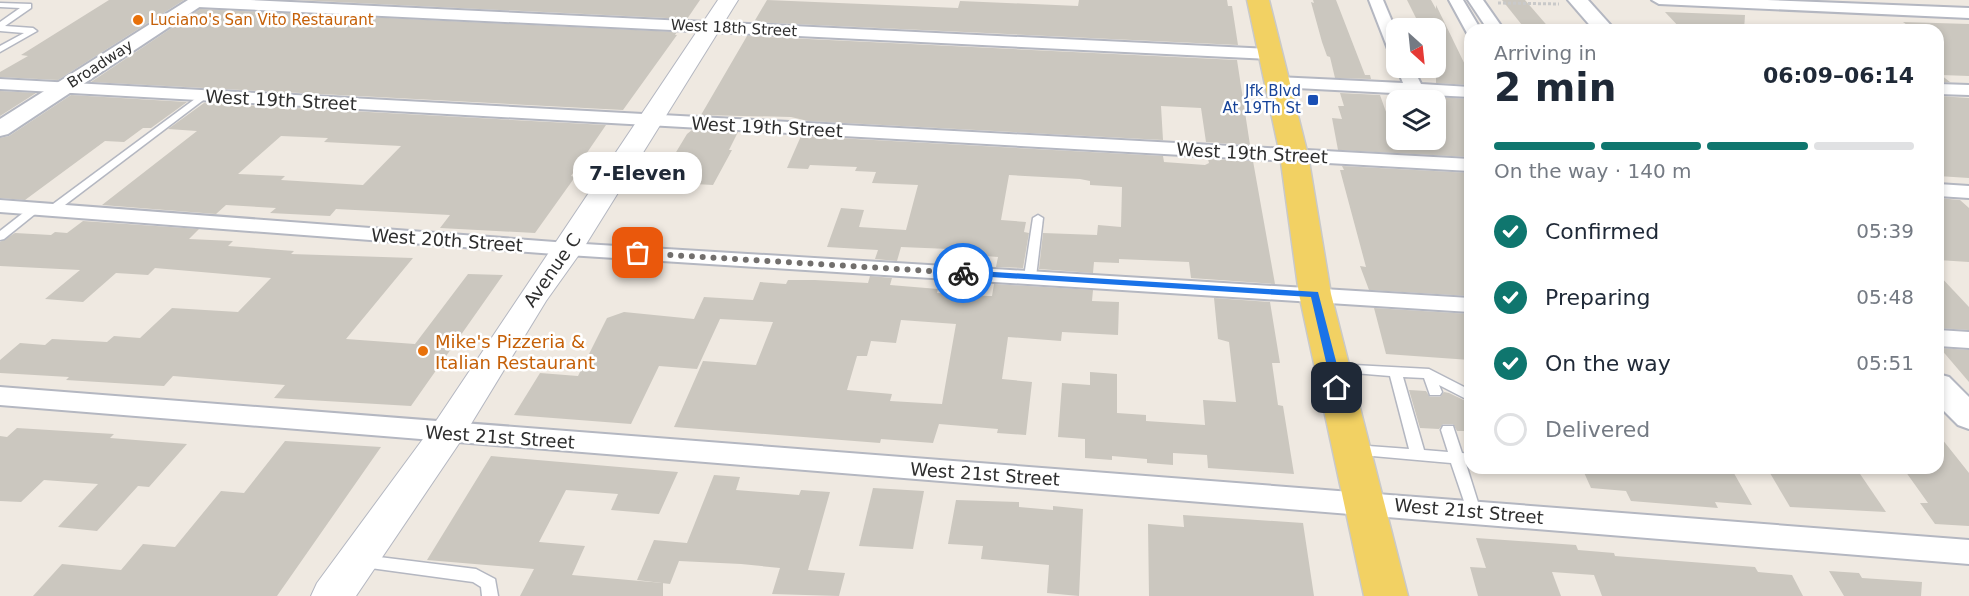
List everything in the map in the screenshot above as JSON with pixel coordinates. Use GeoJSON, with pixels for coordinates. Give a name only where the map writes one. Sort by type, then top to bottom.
{"type":"FeatureCollection","features":[{"type":"Feature","properties":{"kind":"main road","name":"Avenue C"},"geometry":{"type":"LineString","coordinates":[[332,596],[447,433],[533,296],[568,249],[728,0]]}},
{"type":"Feature","properties":{"kind":"main road"},"geometry":{"type":"LineString","coordinates":[[1258,0],[1294,155],[1315,294],[1386,596]]}},
{"type":"Feature","properties":{"kind":"street"},"geometry":{"type":"LineString","coordinates":[[1376,0],[1386,24]]}},
{"type":"Feature","properties":{"kind":"street"},"geometry":{"type":"LineString","coordinates":[[1456,0],[1470,24]]}},
{"type":"Feature","properties":{"kind":"street"},"geometry":{"type":"LineString","coordinates":[[1659,0],[1969,13]]}},
{"type":"Feature","properties":{"kind":"street","name":"West 18th Street"},"geometry":{"type":"LineString","coordinates":[[200,1],[1270,54]]}},
{"type":"Feature","properties":{"kind":"street","name":"Broadway"},"geometry":{"type":"LineString","coordinates":[[0,129],[200,1]]}},
{"type":"Feature","properties":{"kind":"street"},"geometry":{"type":"LineString","coordinates":[[1476,1],[1492,24]]}},
{"type":"Feature","properties":{"kind":"street"},"geometry":{"type":"LineString","coordinates":[[1569,2],[1597,24]]}},
{"type":"Feature","properties":{"kind":"street"},"geometry":{"type":"LineString","coordinates":[[1409,78],[1414,89]]}},
{"type":"Feature","properties":{"kind":"street"},"geometry":{"type":"LineString","coordinates":[[1277,82],[1464,92]]}},
{"type":"Feature","properties":{"kind":"street","name":"West 19th Street"},"geometry":{"type":"LineString","coordinates":[[0,84],[1464,165]]}},
{"type":"Feature","properties":{"kind":"street"},"geometry":{"type":"LineString","coordinates":[[1944,89],[1969,90]]}},
{"type":"Feature","properties":{"kind":"street"},"geometry":{"type":"LineString","coordinates":[[1944,190],[1969,192]]}},
{"type":"Feature","properties":{"kind":"street","name":"West 20th Street"},"geometry":{"type":"LineString","coordinates":[[0,206],[568,249],[1464,305]]}},
{"type":"Feature","properties":{"kind":"street"},"geometry":{"type":"LineString","coordinates":[[1944,338],[1969,340]]}},
{"type":"Feature","properties":{"kind":"street"},"geometry":{"type":"LineString","coordinates":[[1944,391],[1969,417]]}},
{"type":"Feature","properties":{"kind":"street","name":"West 21st Street"},"geometry":{"type":"LineString","coordinates":[[0,396],[1969,552]]}},
{"type":"Feature","properties":{"kind":"lane"},"geometry":{"type":"LineString","coordinates":[[0,4],[28,6],[0,27]]}},
{"type":"Feature","properties":{"kind":"lane"},"geometry":{"type":"LineString","coordinates":[[0,27],[33,31],[0,49]]}},
{"type":"Feature","properties":{"kind":"lane"},"geometry":{"type":"LineString","coordinates":[[0,237],[45,208],[203,96]]}},
{"type":"Feature","properties":{"kind":"lane"},"geometry":{"type":"LineString","coordinates":[[1030,277],[1038,218]]}},
{"type":"Feature","properties":{"kind":"lane"},"geometry":{"type":"LineString","coordinates":[[1333,368],[1429,374],[1464,393]]}},
{"type":"Feature","properties":{"kind":"lane"},"geometry":{"type":"LineString","coordinates":[[1395,372],[1418,455]]}},
{"type":"Feature","properties":{"kind":"lane"},"geometry":{"type":"LineString","coordinates":[[1429,374],[1435,392]]}},
{"type":"Feature","properties":{"kind":"lane"},"geometry":{"type":"LineString","coordinates":[[1448,430],[1464,459]]}},
{"type":"Feature","properties":{"kind":"lane"},"geometry":{"type":"LineString","coordinates":[[1352,450],[1464,459]]}},
{"type":"Feature","properties":{"kind":"lane"},"geometry":{"type":"LineString","coordinates":[[1467,474],[1474,512]]}},
{"type":"Feature","properties":{"kind":"lane"},"geometry":{"type":"LineString","coordinates":[[356,561],[476,576],[489,584],[490,596]]}},
{"type":"Feature","properties":{"kind":"path"},"geometry":{"type":"LineString","coordinates":[[1476,1],[1569,2]]}},
{"type":"Feature","properties":{"kind":"building"},"geometry":{"type":"Polygon","coordinates":[[[109,0],[184,0],[58,80],[0,77],[0,72],[28,56],[21,55],[109,0]]]}},
{"type":"Feature","properties":{"kind":"building"},"geometry":{"type":"Polygon","coordinates":[[[297,0],[700,0],[687,19],[297,0]]]}},
{"type":"Feature","properties":{"kind":"building"},"geometry":{"type":"Polygon","coordinates":[[[767,0],[958,8],[960,1],[1078,6],[1079,0],[1227,0],[1228,6],[1232,6],[1238,45],[754,22],[767,0]]]}},
{"type":"Feature","properties":{"kind":"building"},"geometry":{"type":"Polygon","coordinates":[[[1313,0],[1336,0],[1365,75],[1370,75],[1371,79],[1335,78],[1330,57],[1327,56],[1322,42],[1311,2],[1314,3],[1313,0]]]}},
{"type":"Feature","properties":{"kind":"building"},"geometry":{"type":"Polygon","coordinates":[[[1407,0],[1431,0],[1436,9],[1436,5],[1442,18],[1416,18],[1407,0]]]}},
{"type":"Feature","properties":{"kind":"building"},"geometry":{"type":"Polygon","coordinates":[[[1502,0],[1525,0],[1546,24],[1521,24],[1502,0]]]}},
{"type":"Feature","properties":{"kind":"building"},"geometry":{"type":"Polygon","coordinates":[[[200,9],[677,32],[675,35],[677,35],[623,110],[91,82],[200,9]]]}},
{"type":"Feature","properties":{"kind":"building"},"geometry":{"type":"Polygon","coordinates":[[[1665,12],[1745,15],[1744,24],[1676,24],[1665,12]]]}},
{"type":"Feature","properties":{"kind":"building"},"geometry":{"type":"Polygon","coordinates":[[[1903,22],[1969,24],[1969,76],[1944,75],[1944,24],[1906,24],[1903,22]]]}},
{"type":"Feature","properties":{"kind":"building"},"geometry":{"type":"Polygon","coordinates":[[[1446,26],[1464,63],[1464,85],[1436,83],[1436,78],[1446,78],[1446,26]]]}},
{"type":"Feature","properties":{"kind":"building"},"geometry":{"type":"Polygon","coordinates":[[[747,36],[1237,60],[1250,145],[1206,142],[1201,108],[1161,106],[1163,140],[808,121],[791,117],[701,115],[747,36]]]}},
{"type":"Feature","properties":{"kind":"building"},"geometry":{"type":"Polygon","coordinates":[[[0,91],[36,93],[0,116],[0,91]]]}},
{"type":"Feature","properties":{"kind":"building"},"geometry":{"type":"Polygon","coordinates":[[[1340,93],[1380,95],[1386,112],[1386,150],[1446,150],[1446,98],[1464,99],[1464,157],[1338,150],[1332,118],[1342,119],[1338,106],[1344,106],[1340,93]]]}},
{"type":"Feature","properties":{"kind":"building"},"geometry":{"type":"Polygon","coordinates":[[[71,95],[187,102],[151,128],[143,128],[124,142],[105,141],[25,200],[0,198],[0,138],[9,136],[71,95]]]}},
{"type":"Feature","properties":{"kind":"building"},"geometry":{"type":"Polygon","coordinates":[[[1944,96],[1969,98],[1969,178],[1944,176],[1944,96]]]}},
{"type":"Feature","properties":{"kind":"building"},"geometry":{"type":"Polygon","coordinates":[[[204,103],[606,125],[571,176],[575,177],[535,233],[440,228],[450,215],[336,209],[330,216],[270,213],[276,208],[226,205],[216,214],[102,205],[197,131],[168,129],[204,103]],[[281,136],[238,174],[285,176],[281,180],[363,185],[401,146],[324,142],[328,138],[281,136]]]}},
{"type":"Feature","properties":{"kind":"building"},"geometry":{"type":"Polygon","coordinates":[[[692,130],[738,132],[729,150],[732,150],[713,185],[658,182],[687,134],[692,130]]]}},
{"type":"Feature","properties":{"kind":"building"},"geometry":{"type":"Polygon","coordinates":[[[801,136],[1163,156],[1164,162],[1205,165],[1209,163],[1208,159],[1253,161],[1275,284],[1191,278],[1189,262],[1119,259],[1119,263],[1094,262],[1093,273],[1039,269],[1043,233],[1097,235],[1098,225],[1121,227],[1122,187],[1090,185],[1090,181],[1080,179],[1009,175],[1001,220],[1026,222],[1024,232],[1029,233],[1023,268],[996,267],[998,257],[972,255],[973,250],[901,247],[897,261],[875,259],[878,250],[827,247],[841,208],[864,210],[859,227],[906,230],[918,185],[872,183],[876,172],[855,171],[857,167],[810,165],[808,169],[787,168],[801,136]]]}},
{"type":"Feature","properties":{"kind":"building"},"geometry":{"type":"Polygon","coordinates":[[[1342,166],[1464,173],[1464,296],[1369,290],[1360,266],[1366,267],[1340,170],[1344,170],[1342,166]]]}},
{"type":"Feature","properties":{"kind":"building"},"geometry":{"type":"Polygon","coordinates":[[[1944,199],[1960,200],[1969,208],[1969,262],[1944,260],[1944,199]]]}},
{"type":"Feature","properties":{"kind":"building"},"geometry":{"type":"Polygon","coordinates":[[[83,221],[199,229],[189,239],[233,241],[228,246],[294,251],[291,254],[413,258],[346,339],[415,344],[468,274],[503,275],[411,406],[274,398],[285,385],[173,376],[164,386],[0,373],[0,360],[20,343],[45,345],[52,339],[107,342],[114,336],[140,338],[172,308],[238,312],[271,278],[155,268],[148,275],[116,273],[83,302],[45,299],[80,270],[0,266],[0,242],[15,233],[51,235],[55,232],[67,233],[83,221]]]}},
{"type":"Feature","properties":{"kind":"building"},"geometry":{"type":"Polygon","coordinates":[[[870,276],[892,278],[890,285],[938,289],[937,293],[988,296],[992,296],[994,284],[1093,290],[1092,301],[1119,302],[1118,335],[1062,332],[1061,341],[1008,337],[1002,379],[1032,382],[1026,435],[997,433],[998,429],[939,424],[933,443],[881,439],[880,443],[674,427],[703,361],[756,365],[773,322],[720,319],[697,369],[659,366],[631,424],[514,415],[540,373],[578,376],[607,318],[624,312],[694,319],[704,297],[753,300],[760,282],[786,284],[788,280],[815,280],[868,283],[870,276]],[[901,320],[896,343],[871,341],[867,356],[857,356],[847,390],[892,394],[890,401],[942,404],[956,324],[901,320]]]}},
{"type":"Feature","properties":{"kind":"building"},"geometry":{"type":"Polygon","coordinates":[[[1944,280],[1969,307],[1969,330],[1944,328],[1944,280]]]}},
{"type":"Feature","properties":{"kind":"building"},"geometry":{"type":"Polygon","coordinates":[[[1214,298],[1270,302],[1280,363],[1272,363],[1278,405],[1283,406],[1294,474],[1208,468],[1207,455],[1173,453],[1173,465],[1147,463],[1147,459],[1112,456],[1112,460],[1085,458],[1085,439],[1058,437],[1062,383],[1090,385],[1090,372],[1117,374],[1117,413],[1146,415],[1146,421],[1205,425],[1203,400],[1236,402],[1229,342],[1218,339],[1214,298]]]}},
{"type":"Feature","properties":{"kind":"building"},"geometry":{"type":"Polygon","coordinates":[[[1374,308],[1464,314],[1464,360],[1386,354],[1374,308]]]}},
{"type":"Feature","properties":{"kind":"building"},"geometry":{"type":"Polygon","coordinates":[[[1944,348],[1969,350],[1969,382],[1944,353],[1944,348]]]}},
{"type":"Feature","properties":{"kind":"building"},"geometry":{"type":"Polygon","coordinates":[[[1409,390],[1426,391],[1430,397],[1440,397],[1444,392],[1464,400],[1464,431],[1457,431],[1453,424],[1443,424],[1439,429],[1420,428],[1409,390]]]}},
{"type":"Feature","properties":{"kind":"building"},"geometry":{"type":"Polygon","coordinates":[[[17,428],[114,434],[110,438],[187,444],[149,487],[138,486],[97,531],[58,527],[98,484],[44,480],[21,502],[0,501],[0,436],[7,437],[17,428]]]}},
{"type":"Feature","properties":{"kind":"building"},"geometry":{"type":"Polygon","coordinates":[[[285,441],[381,447],[277,596],[33,596],[62,564],[121,570],[143,544],[175,547],[221,491],[244,493],[285,441]]]}},
{"type":"Feature","properties":{"kind":"building"},"geometry":{"type":"Polygon","coordinates":[[[1944,442],[1969,473],[1969,526],[1935,524],[1920,503],[1928,503],[1907,474],[1944,474],[1944,442]]]}},
{"type":"Feature","properties":{"kind":"building"},"geometry":{"type":"Polygon","coordinates":[[[491,456],[678,472],[659,514],[611,510],[618,494],[566,490],[539,542],[585,546],[572,575],[663,583],[663,596],[520,596],[534,569],[427,560],[491,456]]]}},
{"type":"Feature","properties":{"kind":"building"},"geometry":{"type":"Polygon","coordinates":[[[1585,474],[1734,474],[1752,505],[1715,502],[1718,508],[1631,501],[1626,491],[1591,488],[1585,474]]]}},
{"type":"Feature","properties":{"kind":"building"},"geometry":{"type":"Polygon","coordinates":[[[1771,474],[1860,474],[1886,512],[1790,507],[1771,474]]]}},
{"type":"Feature","properties":{"kind":"building"},"geometry":{"type":"Polygon","coordinates":[[[714,475],[740,477],[736,490],[799,495],[801,490],[830,492],[808,570],[845,573],[839,596],[772,594],[780,568],[741,564],[679,561],[670,584],[637,580],[654,540],[687,543],[714,475]]]}},
{"type":"Feature","properties":{"kind":"building"},"geometry":{"type":"Polygon","coordinates":[[[873,488],[924,491],[913,549],[859,546],[873,488]]]}},
{"type":"Feature","properties":{"kind":"building"},"geometry":{"type":"Polygon","coordinates":[[[956,500],[1019,502],[1019,507],[1053,510],[1053,506],[1083,509],[1079,596],[1047,593],[1049,565],[981,559],[983,546],[948,544],[956,500]]]}},
{"type":"Feature","properties":{"kind":"building"},"geometry":{"type":"Polygon","coordinates":[[[1183,515],[1303,523],[1314,596],[1149,596],[1148,524],[1184,527],[1183,515]]]}},
{"type":"Feature","properties":{"kind":"building"},"geometry":{"type":"Polygon","coordinates":[[[1476,538],[1576,545],[1578,550],[1614,553],[1615,556],[1755,567],[1758,572],[1792,575],[1803,596],[1602,596],[1594,575],[1552,572],[1561,596],[1478,596],[1470,567],[1486,568],[1476,538]]]}},
{"type":"Feature","properties":{"kind":"building"},"geometry":{"type":"Polygon","coordinates":[[[1829,571],[1859,573],[1862,578],[1922,582],[1921,596],[1844,596],[1829,571]]]}},
{"type":"Feature","properties":{"kind":"way so far"},"geometry":{"type":"LineString","coordinates":[[638,253],[963,273]]}},
{"type":"Feature","properties":{"kind":"place","name":"Luciano's San Vito Restaurant"},"geometry":{"type":"Point","coordinates":[138,20]}},
{"type":"Feature","properties":{"kind":"place","name":"Jfk Blvd At 19Th St"},"geometry":{"type":"Point","coordinates":[1313,100]}},
{"type":"Feature","properties":{"kind":"place","name":"7-Eleven"},"geometry":{"type":"Point","coordinates":[638,253]}},
{"type":"Feature","properties":{"kind":"place","name":"Mike's Pizzeria & Italian Restaurant"},"geometry":{"type":"Point","coordinates":[423,351]}},
{"type":"Feature","properties":{"kind":"route"},"geometry":{"type":"LineString","coordinates":[[963,273],[1315,294],[1337,388]]}}]}
